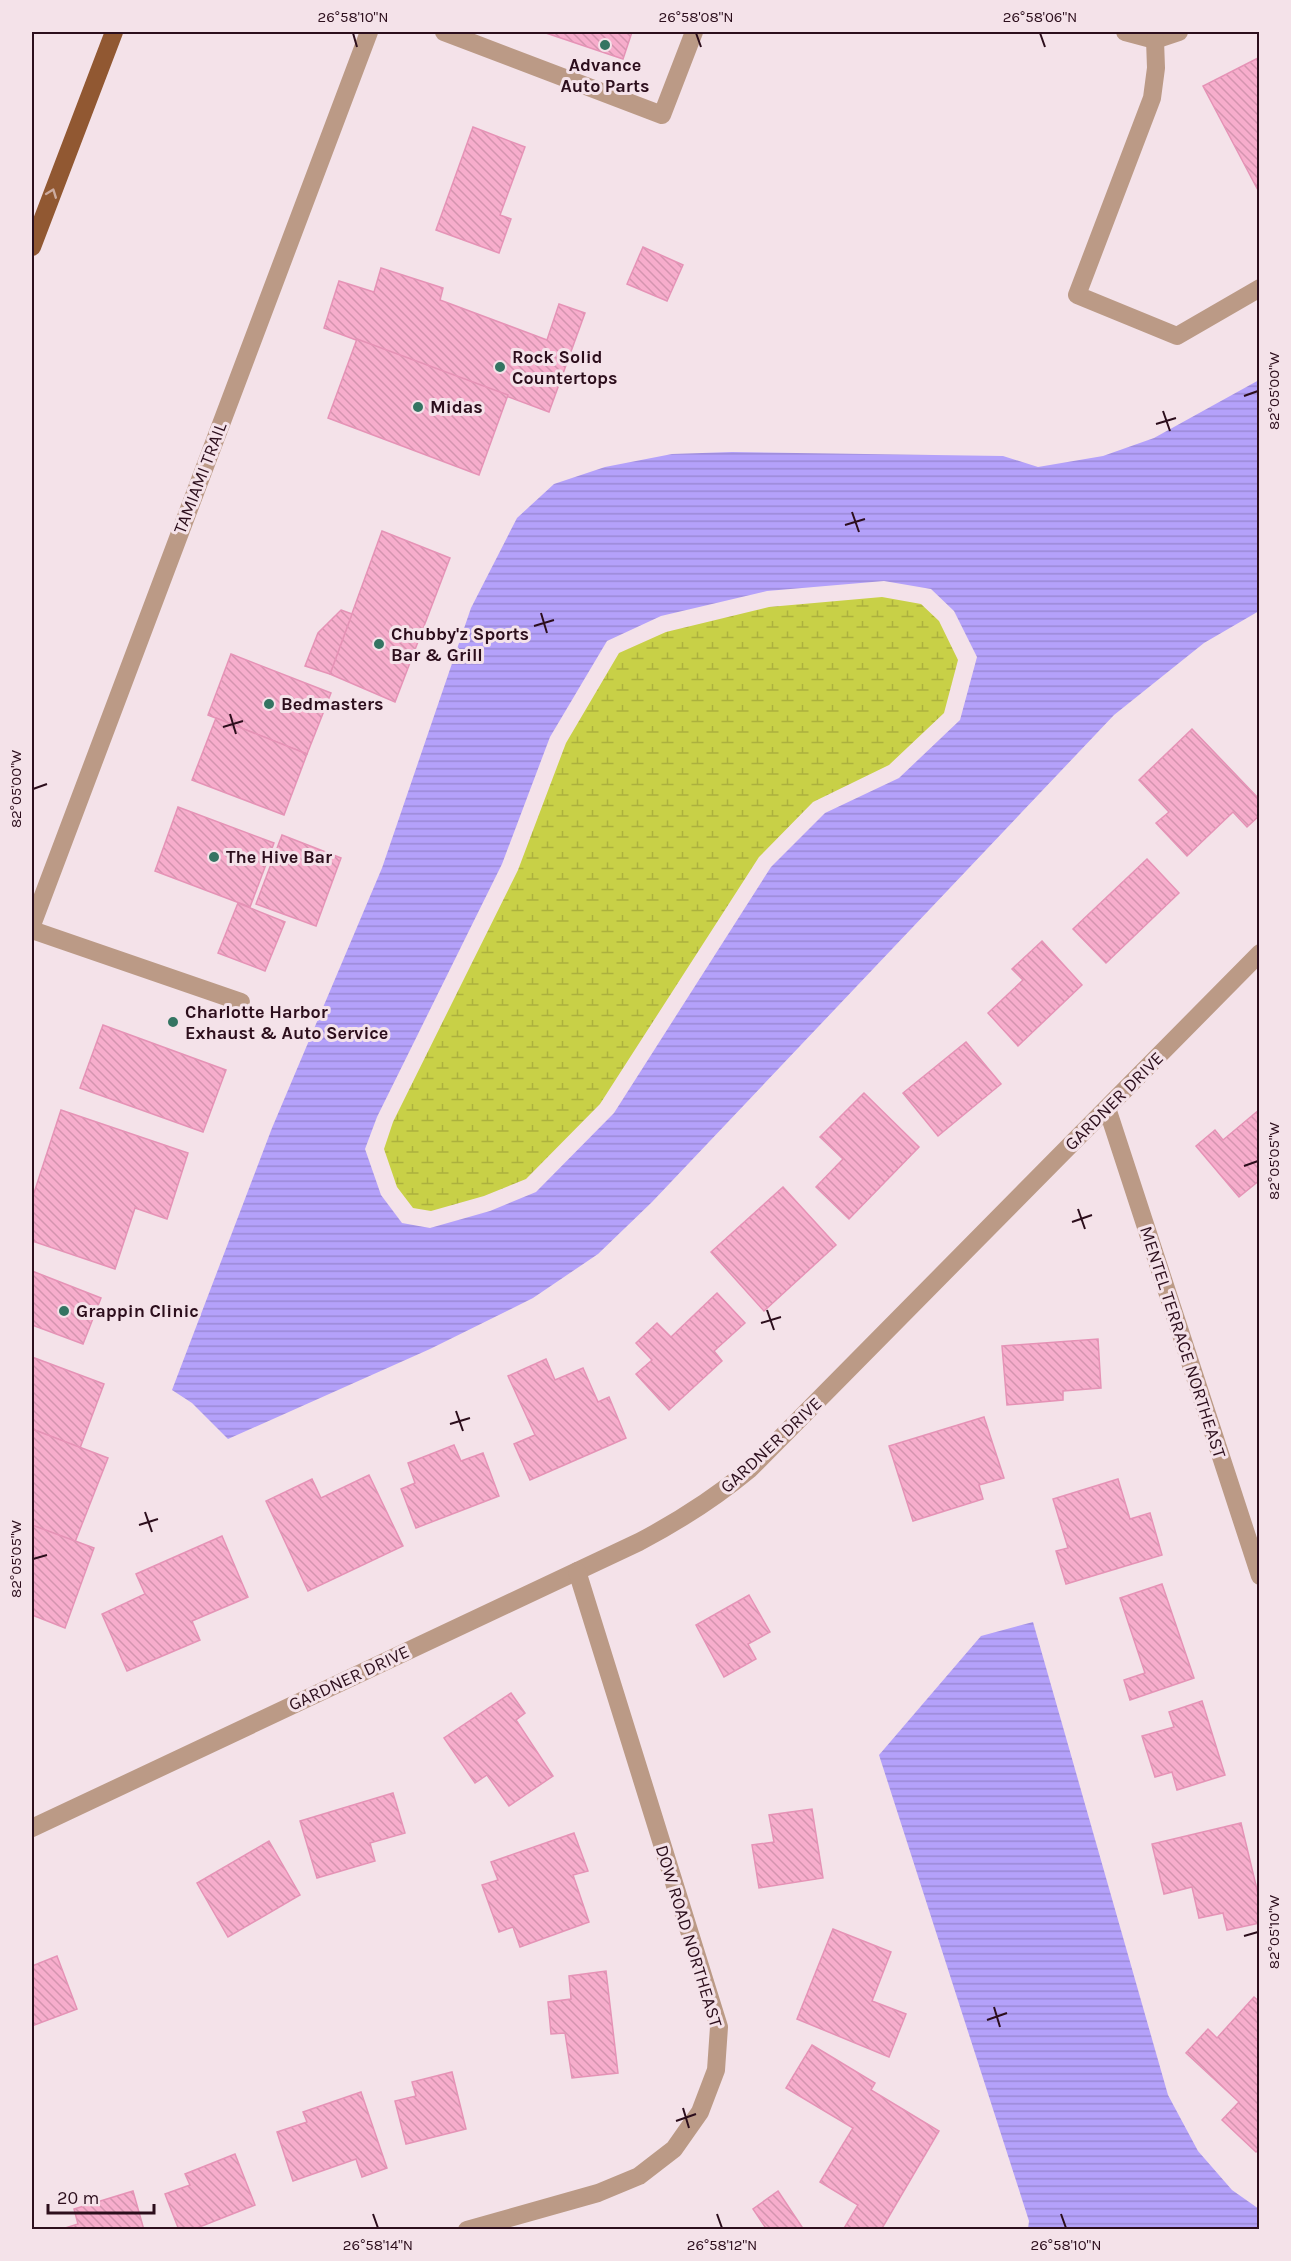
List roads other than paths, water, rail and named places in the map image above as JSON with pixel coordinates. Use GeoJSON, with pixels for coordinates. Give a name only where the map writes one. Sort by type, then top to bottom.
{"type":"FeatureCollection","features":[{"type":"Feature","properties":{"kind":"main road"},"geometry":{"type":"LineString","coordinates":[[32,247],[114,32]]}},
{"type":"Feature","properties":{"kind":"street","name":"TAMIAMI TRAIL"},"geometry":{"type":"LineString","coordinates":[[32,924],[369,32]]}},
{"type":"Feature","properties":{"kind":"street"},"geometry":{"type":"LineString","coordinates":[[444,32],[662,115],[694,32]]}},
{"type":"Feature","properties":{"kind":"street"},"geometry":{"type":"LineString","coordinates":[[1125,32],[1155,40],[1179,32]]}},
{"type":"Feature","properties":{"kind":"street"},"geometry":{"type":"LineString","coordinates":[[1155,40],[1156,68],[1152,98],[1077,295],[1177,336],[1260,288]]}},
{"type":"Feature","properties":{"kind":"street"},"geometry":{"type":"LineString","coordinates":[[32,930],[241,1002]]}},
{"type":"Feature","properties":{"kind":"street","name":"GARDNER DRIVE"},"geometry":{"type":"LineString","coordinates":[[32,1828],[577,1571],[679,1521],[715,1497],[750,1469],[1260,953]]}},
{"type":"Feature","properties":{"kind":"street","name":"MENTEL TERRACE NORTHEAST"},"geometry":{"type":"LineString","coordinates":[[1107,1108],[1260,1576]]}},
{"type":"Feature","properties":{"kind":"street","name":"DOW ROAD NORTHEAST"},"geometry":{"type":"LineString","coordinates":[[467,2229],[598,2193],[639,2176],[674,2149],[700,2112],[716,2070],[719,2026],[577,1571]]}},
{"type":"Feature","properties":{"kind":"place","name":"Advance Auto Parts"},"geometry":{"type":"Point","coordinates":[605,45]}},
{"type":"Feature","properties":{"kind":"place","name":"Rock Solid Countertops"},"geometry":{"type":"Point","coordinates":[500,367]}},
{"type":"Feature","properties":{"kind":"place","name":"Midas"},"geometry":{"type":"Point","coordinates":[418,407]}},
{"type":"Feature","properties":{"kind":"place","name":"Chubby'z Sports Bar & Grill"},"geometry":{"type":"Point","coordinates":[379,644]}},
{"type":"Feature","properties":{"kind":"place","name":"Bedmasters"},"geometry":{"type":"Point","coordinates":[269,704]}},
{"type":"Feature","properties":{"kind":"place","name":"The Hive Bar"},"geometry":{"type":"Point","coordinates":[214,857]}},
{"type":"Feature","properties":{"kind":"place","name":"Charlotte Harbor Exhaust & Auto Service"},"geometry":{"type":"Point","coordinates":[173,1022]}},
{"type":"Feature","properties":{"kind":"place","name":"Grappin Clinic"},"geometry":{"type":"Point","coordinates":[64,1311]}}]}
